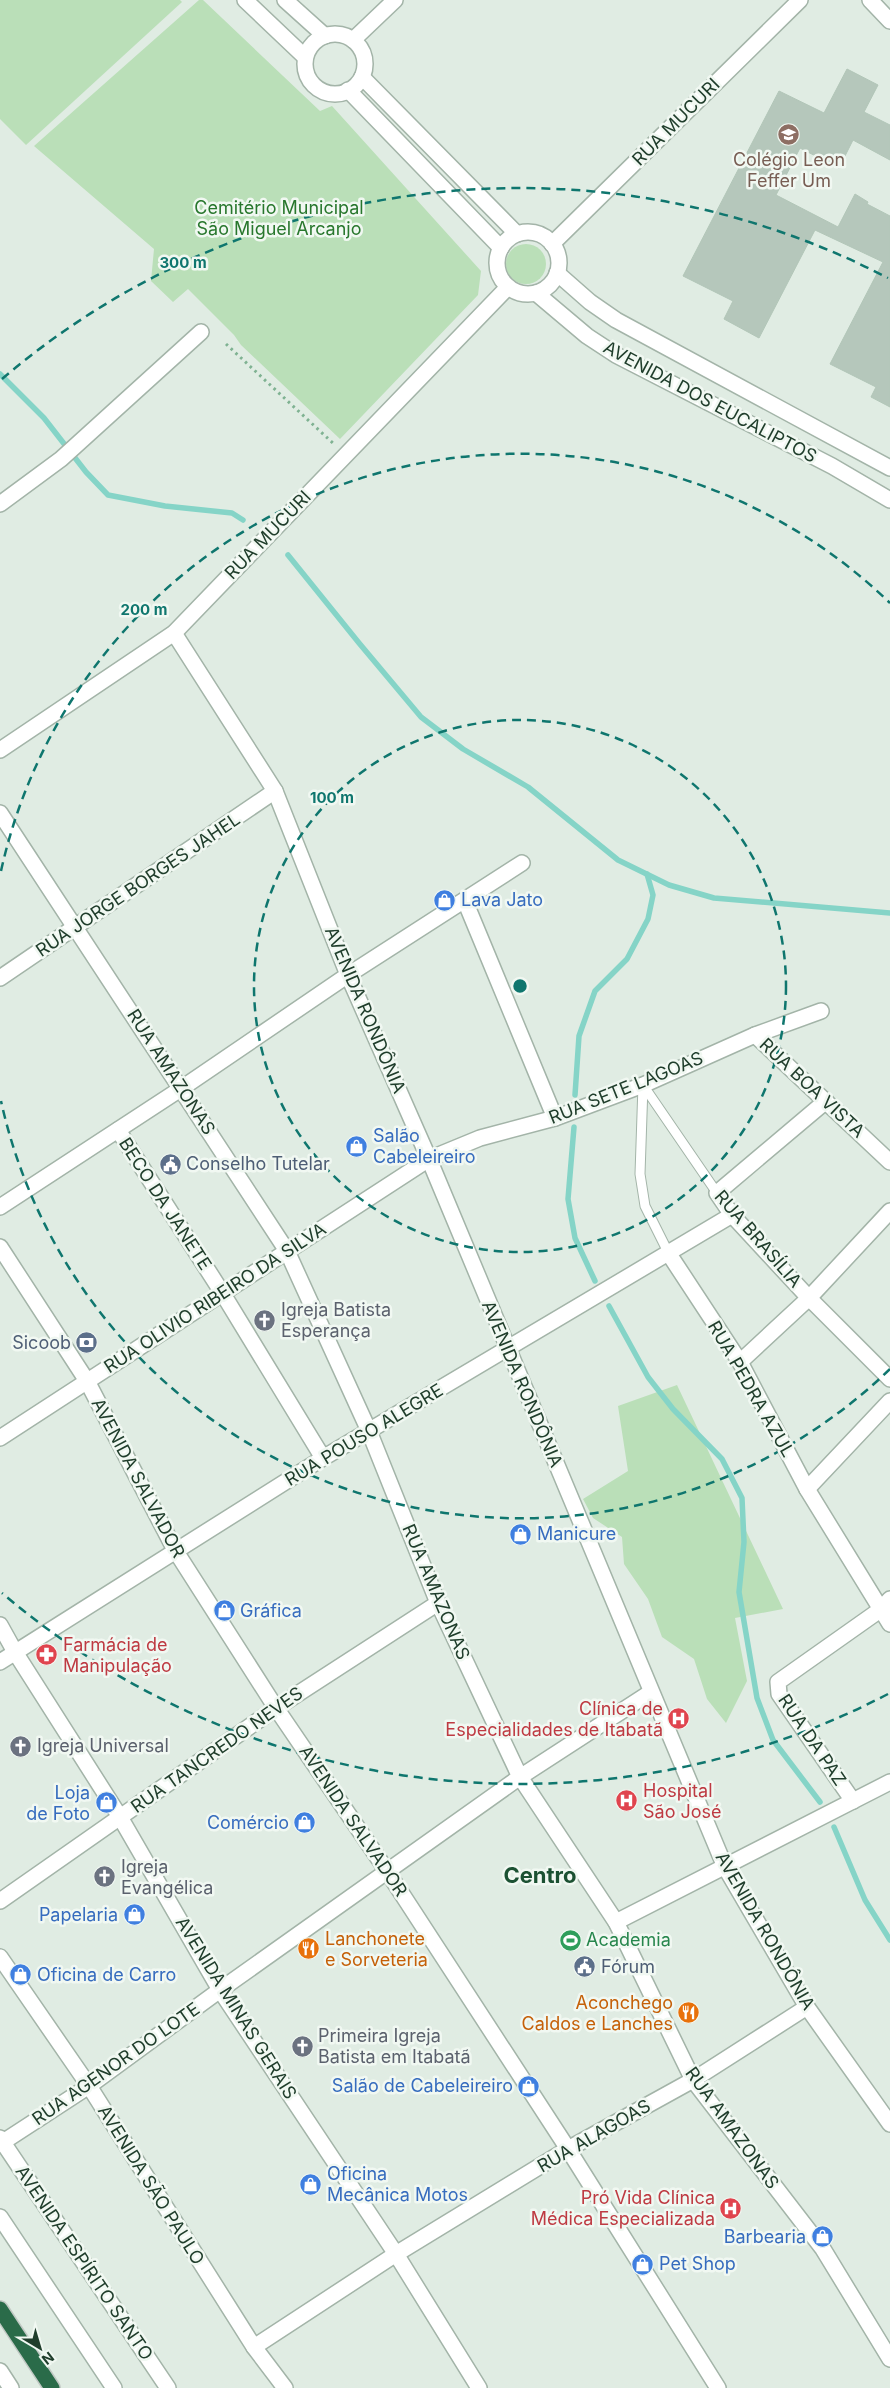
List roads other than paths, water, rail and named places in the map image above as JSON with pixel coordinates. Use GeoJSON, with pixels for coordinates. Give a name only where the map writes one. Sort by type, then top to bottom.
{"type":"FeatureCollection","features":[{"type":"Feature","properties":{"kind":"highway"},"geometry":{"type":"LineString","coordinates":[[0,2309],[52,2388]]}},
{"type":"Feature","properties":{"kind":"street"},"geometry":{"type":"LineString","coordinates":[[245,0],[306,58]]}},
{"type":"Feature","properties":{"kind":"street"},"geometry":{"type":"LineString","coordinates":[[285,0],[325,36]]}},
{"type":"Feature","properties":{"kind":"street"},"geometry":{"type":"LineString","coordinates":[[354,40],[395,0]]}},
{"type":"Feature","properties":{"kind":"street","name":"RUA MUCURI"},"geometry":{"type":"LineString","coordinates":[[552,244],[800,0]]}},
{"type":"Feature","properties":{"kind":"street"},"geometry":{"type":"LineString","coordinates":[[870,0],[890,21]]}},
{"type":"Feature","properties":{"kind":"street"},"geometry":{"type":"LineString","coordinates":[[345,35],[354,40],[364,57],[362,77],[348,90],[330,93],[313,84],[305,67],[309,48],[325,36],[345,35]]}},
{"type":"Feature","properties":{"kind":"street"},"geometry":{"type":"LineString","coordinates":[[362,77],[517,234]]}},
{"type":"Feature","properties":{"kind":"street"},"geometry":{"type":"LineString","coordinates":[[348,90],[501,248]]}},
{"type":"Feature","properties":{"kind":"street"},"geometry":{"type":"LineString","coordinates":[[517,234],[536,234],[552,244],[558,258],[557,273],[552,282],[536,293],[526,294],[508,287],[501,279],[497,269],[501,248],[517,234]]}},
{"type":"Feature","properties":{"kind":"street","name":"AVENIDA DOS EUCALIPTOS"},"geometry":{"type":"LineString","coordinates":[[557,273],[590,302],[616,320],[890,468]]}},
{"type":"Feature","properties":{"kind":"street","name":"RUA MUCURI"},"geometry":{"type":"LineString","coordinates":[[0,750],[174,633],[508,287]]}},
{"type":"Feature","properties":{"kind":"street","name":"AVENIDA DOS EUCALIPTOS"},"geometry":{"type":"LineString","coordinates":[[536,293],[587,336],[616,354],[824,462],[890,500]]}},
{"type":"Feature","properties":{"kind":"street"},"geometry":{"type":"LineString","coordinates":[[0,504],[61,459],[201,332]]}},
{"type":"Feature","properties":{"kind":"street","name":"AVENIDA RONDÔNIA"},"geometry":{"type":"LineString","coordinates":[[174,633],[275,791],[348,974],[429,1158],[507,1349],[725,1867],[807,2007],[890,2124]]}},
{"type":"Feature","properties":{"kind":"street","name":"RUA JORGE BORGES JAHEL"},"geometry":{"type":"LineString","coordinates":[[0,978],[275,791]]}},
{"type":"Feature","properties":{"kind":"street","name":"RUA AMAZONAS"},"geometry":{"type":"LineString","coordinates":[[0,813],[182,1088],[287,1251],[369,1431],[438,1603],[520,1777],[616,1922],[693,2080],[823,2249],[890,2359]]}},
{"type":"Feature","properties":{"kind":"street"},"geometry":{"type":"LineString","coordinates":[[0,1207],[182,1088],[348,974],[522,863]]}},
{"type":"Feature","properties":{"kind":"street"},"geometry":{"type":"LineString","coordinates":[[465,901],[555,1118]]}},
{"type":"Feature","properties":{"kind":"street","name":"RUA SETE LAGOAS"},"geometry":{"type":"LineString","coordinates":[[429,1158],[480,1138],[555,1118],[643,1085],[755,1035],[821,1011]]}},
{"type":"Feature","properties":{"kind":"street","name":"RUA BOA VISTA"},"geometry":{"type":"LineString","coordinates":[[755,1035],[890,1162]]}},
{"type":"Feature","properties":{"kind":"street"},"geometry":{"type":"LineString","coordinates":[[717,1193],[826,1100]]}},
{"type":"Feature","properties":{"kind":"street","name":"BECO DA JANETE"},"geometry":{"type":"LineString","coordinates":[[118,1130],[223,1294],[322,1458]]}},
{"type":"Feature","properties":{"kind":"street","name":"RUA OLIVIO RIBEIRO DA SILVA"},"geometry":{"type":"LineString","coordinates":[[0,1438],[429,1158]]}},
{"type":"Feature","properties":{"kind":"street","name":"RUA BRASÍLIA"},"geometry":{"type":"LineString","coordinates":[[717,1193],[732,1216],[809,1298],[890,1379]]}},
{"type":"Feature","properties":{"kind":"street"},"geometry":{"type":"LineString","coordinates":[[740,1362],[809,1298],[890,1212]]}},
{"type":"Feature","properties":{"kind":"street","name":"RUA POUSO ALEGRE"},"geometry":{"type":"LineString","coordinates":[[0,1662],[322,1458],[732,1216]]}},
{"type":"Feature","properties":{"kind":"street","name":"AVENIDA SALVADOR"},"geometry":{"type":"LineString","coordinates":[[0,1247],[87,1381],[175,1550],[276,1708],[387,1871],[568,2149],[718,2388]]}},
{"type":"Feature","properties":{"kind":"street","name":"RUA PEDRA AZUL"},"geometry":{"type":"LineString","coordinates":[[669,1254],[740,1362],[807,1489],[885,1604],[890,1624]]}},
{"type":"Feature","properties":{"kind":"street"},"geometry":{"type":"LineString","coordinates":[[807,1489],[890,1401]]}},
{"type":"Feature","properties":{"kind":"street","name":"RUA TANCREDO NEVES"},"geometry":{"type":"LineString","coordinates":[[0,1901],[276,1708],[438,1603]]}},
{"type":"Feature","properties":{"kind":"street","name":"RUA DA PAZ"},"geometry":{"type":"LineString","coordinates":[[853,1801],[779,1694],[778,1682],[885,1604]]}},
{"type":"Feature","properties":{"kind":"street","name":"AVENIDA MINAS GERAIS"},"geometry":{"type":"LineString","coordinates":[[0,1624],[15,1652],[120,1817],[220,1990],[396,2254],[479,2388]]}},
{"type":"Feature","properties":{"kind":"street","name":"RUA AGENOR DO LOTE"},"geometry":{"type":"LineString","coordinates":[[1,2141],[89,2086],[220,1990],[520,1777],[651,1692]]}},
{"type":"Feature","properties":{"kind":"street"},"geometry":{"type":"LineString","coordinates":[[616,1922],[890,1782]]}},
{"type":"Feature","properties":{"kind":"street","name":"AVENIDA SÃO PAULO"},"geometry":{"type":"LineString","coordinates":[[0,1957],[89,2086],[254,2347],[285,2388]]}},
{"type":"Feature","properties":{"kind":"street","name":"RUA ALAGOAS"},"geometry":{"type":"LineString","coordinates":[[254,2347],[396,2254],[568,2149],[693,2080],[807,2007]]}},
{"type":"Feature","properties":{"kind":"street","name":"AVENIDA ESPÍRITO SANTO"},"geometry":{"type":"LineString","coordinates":[[1,2141],[168,2388]]}},
{"type":"Feature","properties":{"kind":"street"},"geometry":{"type":"LineString","coordinates":[[0,2217],[114,2388]]}},
{"type":"Feature","properties":{"kind":"street"},"geometry":{"type":"LineString","coordinates":[[0,2371],[11,2388]]}},
{"type":"Feature","properties":{"kind":"lane","name":"RUA BRASÍLIA"},"geometry":{"type":"LineString","coordinates":[[643,1085],[717,1193]]}},
{"type":"Feature","properties":{"kind":"lane","name":"RUA PEDRA AZUL"},"geometry":{"type":"LineString","coordinates":[[643,1085],[640,1174],[645,1206],[669,1254]]}},
{"type":"Feature","properties":{"kind":"waterway"},"geometry":{"type":"LineString","coordinates":[[0,374],[44,418],[86,472],[108,495],[165,506],[232,513],[243,520]]}},
{"type":"Feature","properties":{"kind":"waterway"},"geometry":{"type":"LineString","coordinates":[[288,555],[421,717],[463,749],[528,787],[618,860],[669,885],[714,898],[890,913]]}},
{"type":"Feature","properties":{"kind":"waterway"},"geometry":{"type":"LineString","coordinates":[[575,1095],[579,1036],[595,991],[627,959],[648,919],[653,895],[647,874]]}},
{"type":"Feature","properties":{"kind":"waterway"},"geometry":{"type":"LineString","coordinates":[[574,1127],[568,1199],[575,1238],[595,1281]]}},
{"type":"Feature","properties":{"kind":"waterway"},"geometry":{"type":"LineString","coordinates":[[609,1306],[648,1377],[673,1409],[722,1459],[742,1498],[744,1542],[739,1592],[757,1698],[773,1740],[820,1802]]}},
{"type":"Feature","properties":{"kind":"waterway"},"geometry":{"type":"LineString","coordinates":[[834,1827],[865,1900],[890,1940]]}},
{"type":"Feature","properties":{"kind":"place","name":"Colégio Leon Feffer Um"},"geometry":{"type":"Point","coordinates":[789,135]}},
{"type":"Feature","properties":{"kind":"place","name":"Lava Jato"},"geometry":{"type":"Point","coordinates":[445,900]}},
{"type":"Feature","properties":{"kind":"place","name":"Salão Cabeleireiro"},"geometry":{"type":"Point","coordinates":[357,1146]}},
{"type":"Feature","properties":{"kind":"place","name":"Conselho Tutelar"},"geometry":{"type":"Point","coordinates":[170,1164]}},
{"type":"Feature","properties":{"kind":"place","name":"Igreja Batista Esperança"},"geometry":{"type":"Point","coordinates":[265,1320]}},
{"type":"Feature","properties":{"kind":"place","name":"Sicoob"},"geometry":{"type":"Point","coordinates":[87,1343]}},
{"type":"Feature","properties":{"kind":"place","name":"Manicure"},"geometry":{"type":"Point","coordinates":[521,1534]}},
{"type":"Feature","properties":{"kind":"place","name":"Gráfica"},"geometry":{"type":"Point","coordinates":[224,1611]}},
{"type":"Feature","properties":{"kind":"place","name":"Farmácia de Manipulação"},"geometry":{"type":"Point","coordinates":[47,1655]}},
{"type":"Feature","properties":{"kind":"place","name":"Clínica de Especialidades de Itabatã"},"geometry":{"type":"Point","coordinates":[679,1719]}},
{"type":"Feature","properties":{"kind":"place","name":"Igreja Universal"},"geometry":{"type":"Point","coordinates":[21,1746]}},
{"type":"Feature","properties":{"kind":"place","name":"Hospital São José"},"geometry":{"type":"Point","coordinates":[627,1801]}},
{"type":"Feature","properties":{"kind":"place","name":"Loja de Foto"},"geometry":{"type":"Point","coordinates":[106,1803]}},
{"type":"Feature","properties":{"kind":"place","name":"Comércio"},"geometry":{"type":"Point","coordinates":[305,1823]}},
{"type":"Feature","properties":{"kind":"place","name":"Igreja Evangélica"},"geometry":{"type":"Point","coordinates":[105,1877]}},
{"type":"Feature","properties":{"kind":"place","name":"Papelaria"},"geometry":{"type":"Point","coordinates":[134,1915]}},
{"type":"Feature","properties":{"kind":"place","name":"Academia"},"geometry":{"type":"Point","coordinates":[570,1940]}},
{"type":"Feature","properties":{"kind":"place","name":"Lanchonete e Sorveteria"},"geometry":{"type":"Point","coordinates":[309,1949]}},
{"type":"Feature","properties":{"kind":"place","name":"Fórum"},"geometry":{"type":"Point","coordinates":[585,1967]}},
{"type":"Feature","properties":{"kind":"place","name":"Oficina de Carro"},"geometry":{"type":"Point","coordinates":[21,1975]}},
{"type":"Feature","properties":{"kind":"place","name":"Aconchego Caldos e Lanches"},"geometry":{"type":"Point","coordinates":[689,2013]}},
{"type":"Feature","properties":{"kind":"place","name":"Primeira Igreja Batista em Itabatã"},"geometry":{"type":"Point","coordinates":[302,2046]}},
{"type":"Feature","properties":{"kind":"place","name":"Salão de Cabeleireiro"},"geometry":{"type":"Point","coordinates":[529,2086]}},
{"type":"Feature","properties":{"kind":"place","name":"Oficina Mecânica Motos"},"geometry":{"type":"Point","coordinates":[311,2184]}},
{"type":"Feature","properties":{"kind":"place","name":"Pró Vida Clínica Médica Especializada"},"geometry":{"type":"Point","coordinates":[731,2208]}},
{"type":"Feature","properties":{"kind":"place","name":"Barbearia"},"geometry":{"type":"Point","coordinates":[822,2237]}},
{"type":"Feature","properties":{"kind":"place","name":"Pet Shop"},"geometry":{"type":"Point","coordinates":[643,2264]}},
{"type":"Feature","properties":{"kind":"district","name":"Centro"},"geometry":{"type":"Point","coordinates":[540,1875]}},
{"type":"Feature","properties":{"kind":"park label","name":"Cemitério Municipal São Miguel Arcanjo"},"geometry":{"type":"Point","coordinates":[279,218]}}]}
